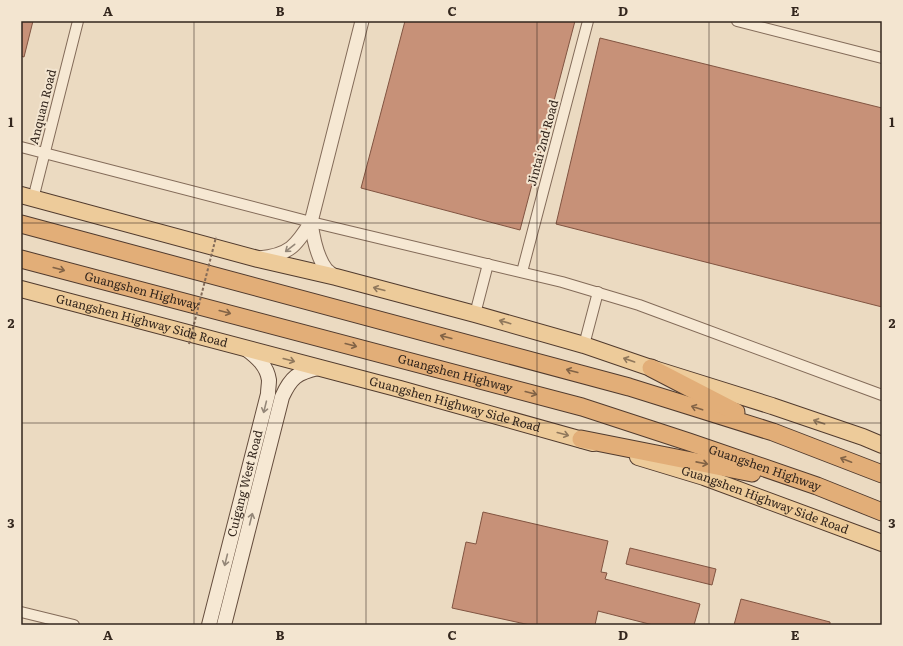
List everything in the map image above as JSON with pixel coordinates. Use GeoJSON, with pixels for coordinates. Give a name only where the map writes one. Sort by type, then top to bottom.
{"type":"FeatureCollection","features":[{"type":"Feature","properties":{"kind":"highway"},"geometry":{"type":"LineString","coordinates":[[21,224],[629,387],[773,432],[882,474]]}},
{"type":"Feature","properties":{"kind":"highway","name":"Guangshen Highway"},"geometry":{"type":"LineString","coordinates":[[21,259],[582,406],[817,486],[882,512]]}},
{"type":"Feature","properties":{"kind":"highway"},"geometry":{"type":"LineString","coordinates":[[651,368],[773,432]]}},
{"type":"Feature","properties":{"kind":"highway"},"geometry":{"type":"LineString","coordinates":[[581,439],[817,486]]}},
{"type":"Feature","properties":{"kind":"main road"},"geometry":{"type":"LineString","coordinates":[[27,197],[258,259],[336,277],[584,345],[772,406],[882,445]]}},
{"type":"Feature","properties":{"kind":"main road","name":"Guangshen Highway Side Road"},"geometry":{"type":"LineString","coordinates":[[21,289],[581,439],[704,477],[882,543]]}},
{"type":"Feature","properties":{"kind":"main road","name":"Cuigang West Road"},"geometry":{"type":"LineString","coordinates":[[209,625],[268,394],[269,380],[265,367],[257,357],[246,349]]}},
{"type":"Feature","properties":{"kind":"main road","name":"Cuigang West Road"},"geometry":{"type":"LineString","coordinates":[[224,625],[282,397],[287,386],[294,377],[304,371],[318,368]]}},
{"type":"Feature","properties":{"kind":"main road"},"geometry":{"type":"LineString","coordinates":[[260,425],[268,424],[274,428]]}},
{"type":"Feature","properties":{"kind":"street","name":"Anquan Road"},"geometry":{"type":"LineString","coordinates":[[27,197],[45,153],[78,21]]}},
{"type":"Feature","properties":{"kind":"street"},"geometry":{"type":"LineString","coordinates":[[258,259],[272,257],[288,251],[300,239],[311,222],[362,21]]}},
{"type":"Feature","properties":{"kind":"street","name":"Jintai 2nd Road"},"geometry":{"type":"LineString","coordinates":[[522,272],[588,21]]}},
{"type":"Feature","properties":{"kind":"street"},"geometry":{"type":"LineString","coordinates":[[737,21],[882,58]]}},
{"type":"Feature","properties":{"kind":"street"},"geometry":{"type":"LineString","coordinates":[[21,147],[311,222],[522,272],[598,292],[684,321],[882,395]]}},
{"type":"Feature","properties":{"kind":"street"},"geometry":{"type":"LineString","coordinates":[[311,222],[313,236],[320,257],[327,269],[336,277]]}},
{"type":"Feature","properties":{"kind":"street"},"geometry":{"type":"LineString","coordinates":[[475,314],[488,264]]}},
{"type":"Feature","properties":{"kind":"street"},"geometry":{"type":"LineString","coordinates":[[584,345],[598,292]]}},
{"type":"Feature","properties":{"kind":"street"},"geometry":{"type":"LineString","coordinates":[[21,612],[74,625]]}},
{"type":"Feature","properties":{"kind":"path"},"geometry":{"type":"LineString","coordinates":[[189,344],[216,237]]}},
{"type":"Feature","properties":{"kind":"building"},"geometry":{"type":"Polygon","coordinates":[[[21,21],[33,21],[24,57],[21,56],[21,21]]]}},
{"type":"Feature","properties":{"kind":"building"},"geometry":{"type":"Polygon","coordinates":[[[405,21],[575,21],[520,230],[361,188],[405,21]]]}},
{"type":"Feature","properties":{"kind":"building"},"geometry":{"type":"Polygon","coordinates":[[[600,38],[882,108],[882,307],[556,224],[600,38]]]}},
{"type":"Feature","properties":{"kind":"building"},"geometry":{"type":"Polygon","coordinates":[[[483,512],[608,541],[601,572],[607,573],[605,579],[700,604],[694,625],[653,625],[598,611],[595,625],[530,625],[452,608],[466,542],[476,544],[483,512]]]}},
{"type":"Feature","properties":{"kind":"building"},"geometry":{"type":"Polygon","coordinates":[[[630,548],[716,569],[712,585],[626,564],[630,548]]]}},
{"type":"Feature","properties":{"kind":"building"},"geometry":{"type":"Polygon","coordinates":[[[741,599],[830,622],[830,625],[734,625],[741,599]]]}}]}
